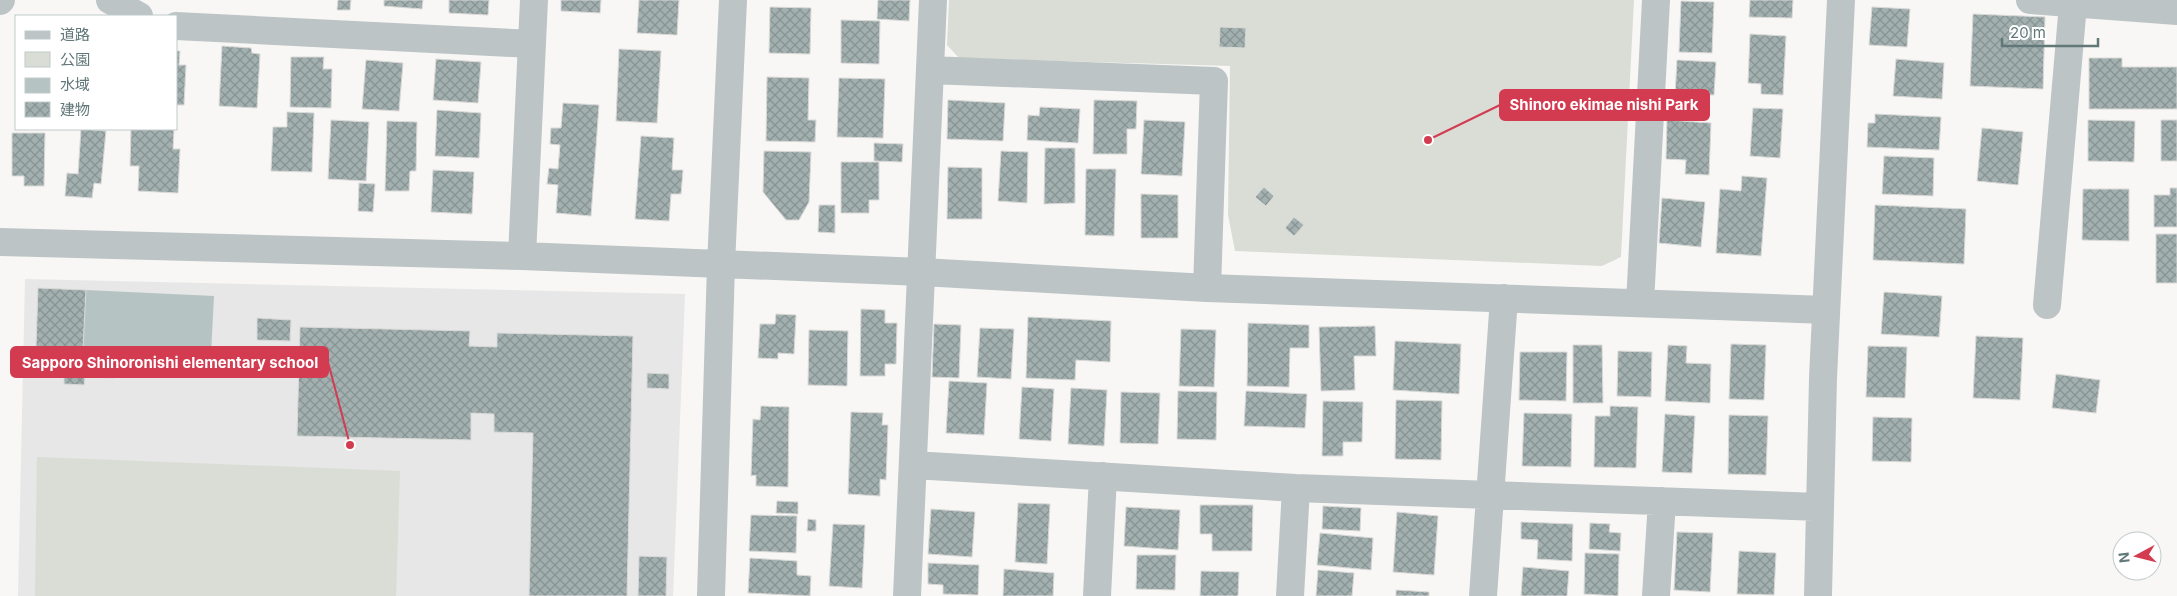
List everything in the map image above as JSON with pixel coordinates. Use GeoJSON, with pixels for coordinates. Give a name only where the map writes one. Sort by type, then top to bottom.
{"type":"FeatureCollection","features":[{"type":"Feature","properties":{"kind":"street"},"geometry":{"type":"LineString","coordinates":[[110,0],[137,15]]}},
{"type":"Feature","properties":{"kind":"street"},"geometry":{"type":"LineString","coordinates":[[522,256],[534,0]]}},
{"type":"Feature","properties":{"kind":"street"},"geometry":{"type":"LineString","coordinates":[[711,596],[721,265],[734,0]]}},
{"type":"Feature","properties":{"kind":"street"},"geometry":{"type":"LineString","coordinates":[[907,596],[933,0]]}},
{"type":"Feature","properties":{"kind":"street"},"geometry":{"type":"LineString","coordinates":[[1640,303],[1656,0]]}},
{"type":"Feature","properties":{"kind":"street"},"geometry":{"type":"LineString","coordinates":[[1818,596],[1826,310],[1841,0]]}},
{"type":"Feature","properties":{"kind":"street"},"geometry":{"type":"LineString","coordinates":[[2030,0],[2072,4],[2128,4],[2177,11]]}},
{"type":"Feature","properties":{"kind":"street"},"geometry":{"type":"LineString","coordinates":[[2047,305],[2072,4]]}},
{"type":"Feature","properties":{"kind":"street"},"geometry":{"type":"LineString","coordinates":[[178,26],[532,44]]}},
{"type":"Feature","properties":{"kind":"street"},"geometry":{"type":"LineString","coordinates":[[930,70],[1214,81],[1207,288]]}},
{"type":"Feature","properties":{"kind":"street"},"geometry":{"type":"LineString","coordinates":[[0,242],[522,256],[922,272],[1207,288],[1826,310]]}},
{"type":"Feature","properties":{"kind":"street"},"geometry":{"type":"LineString","coordinates":[[1484,596],[1504,298]]}},
{"type":"Feature","properties":{"kind":"street"},"geometry":{"type":"LineString","coordinates":[[913,465],[1296,488],[1820,507]]}},
{"type":"Feature","properties":{"kind":"street"},"geometry":{"type":"LineString","coordinates":[[1097,596],[1103,476]]}},
{"type":"Feature","properties":{"kind":"street"},"geometry":{"type":"LineString","coordinates":[[1290,596],[1296,488]]}},
{"type":"Feature","properties":{"kind":"street"},"geometry":{"type":"LineString","coordinates":[[1656,596],[1662,502]]}},
{"type":"Feature","properties":{"kind":"shaded area"},"geometry":{"type":"Polygon","coordinates":[[[25,279],[685,294],[673,596],[18,596],[25,279]]]}},
{"type":"Feature","properties":{"kind":"green space"},"geometry":{"type":"Polygon","coordinates":[[[949,0],[1634,0],[1621,257],[1602,266],[1235,251],[1228,215],[1230,66],[959,58],[947,45],[949,0]]]}},
{"type":"Feature","properties":{"kind":"green space"},"geometry":{"type":"Polygon","coordinates":[[[37,457],[400,471],[396,596],[35,596],[37,457]]]}},
{"type":"Feature","properties":{"kind":"water"},"geometry":{"type":"Polygon","coordinates":[[[86,290],[214,296],[211,354],[83,348],[86,290]]]}},
{"type":"Feature","properties":{"kind":"building"},"geometry":{"type":"Polygon","coordinates":[[[338,0],[351,0],[350,10],[337,10],[338,0]]]}},
{"type":"Feature","properties":{"kind":"building"},"geometry":{"type":"Polygon","coordinates":[[[384,0],[423,0],[422,9],[384,6],[384,0]]]}},
{"type":"Feature","properties":{"kind":"building"},"geometry":{"type":"Polygon","coordinates":[[[449,0],[489,0],[488,15],[449,13],[449,0]]]}},
{"type":"Feature","properties":{"kind":"building"},"geometry":{"type":"Polygon","coordinates":[[[561,0],[601,0],[600,13],[561,11],[561,0]]]}},
{"type":"Feature","properties":{"kind":"building"},"geometry":{"type":"Polygon","coordinates":[[[639,0],[679,0],[677,35],[637,33],[639,0]]]}},
{"type":"Feature","properties":{"kind":"building"},"geometry":{"type":"Polygon","coordinates":[[[878,0],[910,0],[909,21],[877,19],[878,0]]]}},
{"type":"Feature","properties":{"kind":"building"},"geometry":{"type":"Polygon","coordinates":[[[1750,0],[1793,0],[1792,18],[1749,17],[1750,0]]]}},
{"type":"Feature","properties":{"kind":"building"},"geometry":{"type":"Polygon","coordinates":[[[1681,1],[1714,2],[1712,53],[1679,52],[1681,1]]]}},
{"type":"Feature","properties":{"kind":"building"},"geometry":{"type":"Polygon","coordinates":[[[770,7],[811,8],[810,54],[769,53],[770,7]]]}},
{"type":"Feature","properties":{"kind":"building"},"geometry":{"type":"Polygon","coordinates":[[[1872,7],[1910,9],[1907,47],[1869,45],[1872,7]]]}},
{"type":"Feature","properties":{"kind":"building"},"geometry":{"type":"Polygon","coordinates":[[[1973,14],[2045,17],[2043,89],[1970,86],[1973,14]]]}},
{"type":"Feature","properties":{"kind":"building"},"geometry":{"type":"Polygon","coordinates":[[[841,20],[880,21],[879,64],[841,63],[841,20]]]}},
{"type":"Feature","properties":{"kind":"building"},"geometry":{"type":"Polygon","coordinates":[[[1220,27],[1246,28],[1245,48],[1219,47],[1220,27]]]}},
{"type":"Feature","properties":{"kind":"building"},"geometry":{"type":"Polygon","coordinates":[[[1750,34],[1786,36],[1783,95],[1761,94],[1761,84],[1748,83],[1750,34]]]}},
{"type":"Feature","properties":{"kind":"building"},"geometry":{"type":"Polygon","coordinates":[[[222,46],[251,48],[252,53],[260,54],[257,108],[219,106],[222,46]]]}},
{"type":"Feature","properties":{"kind":"building"},"geometry":{"type":"Polygon","coordinates":[[[619,49],[661,51],[657,123],[616,121],[619,49]]]}},
{"type":"Feature","properties":{"kind":"building"},"geometry":{"type":"Polygon","coordinates":[[[178,51],[180,51],[179,65],[186,65],[184,105],[178,105],[178,51]]]}},
{"type":"Feature","properties":{"kind":"building"},"geometry":{"type":"Polygon","coordinates":[[[291,57],[324,57],[323,69],[332,69],[331,108],[290,107],[291,57]]]}},
{"type":"Feature","properties":{"kind":"building"},"geometry":{"type":"Polygon","coordinates":[[[2089,58],[2122,58],[2122,67],[2177,67],[2177,109],[2089,109],[2089,58]]]}},
{"type":"Feature","properties":{"kind":"building"},"geometry":{"type":"Polygon","coordinates":[[[436,59],[481,62],[478,103],[433,100],[436,59]]]}},
{"type":"Feature","properties":{"kind":"building"},"geometry":{"type":"Polygon","coordinates":[[[1896,59],[1944,63],[1942,99],[1893,96],[1896,59]]]}},
{"type":"Feature","properties":{"kind":"building"},"geometry":{"type":"Polygon","coordinates":[[[366,60],[403,63],[399,111],[362,109],[366,60]]]}},
{"type":"Feature","properties":{"kind":"building"},"geometry":{"type":"Polygon","coordinates":[[[1677,60],[1716,62],[1714,95],[1707,95],[1706,115],[1674,114],[1677,60]]]}},
{"type":"Feature","properties":{"kind":"building"},"geometry":{"type":"Polygon","coordinates":[[[767,77],[809,78],[808,120],[816,120],[815,142],[766,141],[767,77]]]}},
{"type":"Feature","properties":{"kind":"building"},"geometry":{"type":"Polygon","coordinates":[[[839,78],[885,79],[883,138],[837,137],[839,78]]]}},
{"type":"Feature","properties":{"kind":"building"},"geometry":{"type":"Polygon","coordinates":[[[948,100],[1005,103],[1003,141],[947,139],[948,100]]]}},
{"type":"Feature","properties":{"kind":"building"},"geometry":{"type":"Polygon","coordinates":[[[1094,100],[1137,101],[1136,129],[1127,129],[1127,154],[1093,154],[1094,100]]]}},
{"type":"Feature","properties":{"kind":"building"},"geometry":{"type":"Polygon","coordinates":[[[563,103],[599,105],[591,216],[556,213],[558,185],[547,184],[549,168],[558,169],[560,145],[550,144],[551,128],[561,128],[563,103]]]}},
{"type":"Feature","properties":{"kind":"building"},"geometry":{"type":"Polygon","coordinates":[[[1040,107],[1080,109],[1078,143],[1027,140],[1028,115],[1039,116],[1040,107]]]}},
{"type":"Feature","properties":{"kind":"building"},"geometry":{"type":"Polygon","coordinates":[[[1753,108],[1783,109],[1780,158],[1750,156],[1753,108]]]}},
{"type":"Feature","properties":{"kind":"building"},"geometry":{"type":"Polygon","coordinates":[[[437,110],[481,113],[479,158],[435,156],[437,110]]]}},
{"type":"Feature","properties":{"kind":"building"},"geometry":{"type":"Polygon","coordinates":[[[287,112],[314,113],[312,172],[271,171],[273,127],[287,127],[287,112]]]}},
{"type":"Feature","properties":{"kind":"building"},"geometry":{"type":"Polygon","coordinates":[[[1875,114],[1941,117],[1939,150],[1867,147],[1868,123],[1875,123],[1875,114]]]}},
{"type":"Feature","properties":{"kind":"building"},"geometry":{"type":"Polygon","coordinates":[[[331,120],[369,122],[366,181],[328,179],[331,120]]]}},
{"type":"Feature","properties":{"kind":"building"},"geometry":{"type":"Polygon","coordinates":[[[1144,120],[1185,122],[1182,176],[1141,174],[1144,120]]]}},
{"type":"Feature","properties":{"kind":"building"},"geometry":{"type":"Polygon","coordinates":[[[1667,120],[1711,123],[1709,175],[1685,174],[1686,160],[1666,159],[1667,120]]]}},
{"type":"Feature","properties":{"kind":"building"},"geometry":{"type":"Polygon","coordinates":[[[2088,120],[2135,121],[2134,162],[2088,161],[2088,120]]]}},
{"type":"Feature","properties":{"kind":"building"},"geometry":{"type":"Polygon","coordinates":[[[2161,120],[2177,120],[2177,161],[2161,161],[2161,120]]]}},
{"type":"Feature","properties":{"kind":"building"},"geometry":{"type":"Polygon","coordinates":[[[387,121],[417,122],[416,171],[410,171],[409,191],[385,191],[387,121]]]}},
{"type":"Feature","properties":{"kind":"building"},"geometry":{"type":"Polygon","coordinates":[[[1982,128],[2023,132],[2018,185],[1977,181],[1982,128]]]}},
{"type":"Feature","properties":{"kind":"building"},"geometry":{"type":"Polygon","coordinates":[[[81,130],[106,131],[101,184],[94,183],[92,198],[65,196],[67,173],[78,174],[81,130]]]}},
{"type":"Feature","properties":{"kind":"building"},"geometry":{"type":"Polygon","coordinates":[[[131,130],[174,130],[173,149],[180,149],[178,193],[138,191],[139,166],[130,166],[131,130]]]}},
{"type":"Feature","properties":{"kind":"building"},"geometry":{"type":"Polygon","coordinates":[[[12,133],[45,133],[44,186],[24,186],[24,176],[12,176],[12,133]]]}},
{"type":"Feature","properties":{"kind":"building"},"geometry":{"type":"Polygon","coordinates":[[[641,136],[674,138],[672,170],[683,170],[681,194],[671,194],[669,221],[635,219],[641,136]]]}},
{"type":"Feature","properties":{"kind":"building"},"geometry":{"type":"Polygon","coordinates":[[[874,143],[903,144],[902,162],[874,161],[874,143]]]}},
{"type":"Feature","properties":{"kind":"building"},"geometry":{"type":"Polygon","coordinates":[[[1045,148],[1075,148],[1075,203],[1044,204],[1045,148]]]}},
{"type":"Feature","properties":{"kind":"building"},"geometry":{"type":"Polygon","coordinates":[[[764,151],[811,152],[809,202],[799,220],[786,220],[763,192],[764,151]]]}},
{"type":"Feature","properties":{"kind":"building"},"geometry":{"type":"Polygon","coordinates":[[[1001,151],[1028,152],[1027,203],[998,201],[1001,151]]]}},
{"type":"Feature","properties":{"kind":"building"},"geometry":{"type":"Polygon","coordinates":[[[1884,156],[1934,158],[1933,196],[1882,194],[1884,156]]]}},
{"type":"Feature","properties":{"kind":"building"},"geometry":{"type":"Polygon","coordinates":[[[841,162],[879,162],[879,200],[869,200],[869,213],[841,213],[841,162]]]}},
{"type":"Feature","properties":{"kind":"building"},"geometry":{"type":"Polygon","coordinates":[[[948,167],[982,168],[982,219],[947,219],[948,167]]]}},
{"type":"Feature","properties":{"kind":"building"},"geometry":{"type":"Polygon","coordinates":[[[1086,169],[1116,169],[1114,236],[1085,235],[1086,169]]]}},
{"type":"Feature","properties":{"kind":"building"},"geometry":{"type":"Polygon","coordinates":[[[433,170],[474,172],[472,214],[431,212],[433,170]]]}},
{"type":"Feature","properties":{"kind":"building"},"geometry":{"type":"Polygon","coordinates":[[[1742,176],[1767,178],[1761,256],[1716,253],[1720,189],[1741,191],[1742,176]]]}},
{"type":"Feature","properties":{"kind":"building"},"geometry":{"type":"Polygon","coordinates":[[[359,183],[375,184],[373,212],[358,211],[359,183]]]}},
{"type":"Feature","properties":{"kind":"building"},"geometry":{"type":"Polygon","coordinates":[[[1264,187],[1274,196],[1266,206],[1255,197],[1264,187]]]}},
{"type":"Feature","properties":{"kind":"building"},"geometry":{"type":"Polygon","coordinates":[[[2170,188],[2177,188],[2177,227],[2154,227],[2154,195],[2170,195],[2170,188]]]}},
{"type":"Feature","properties":{"kind":"building"},"geometry":{"type":"Polygon","coordinates":[[[2083,189],[2129,189],[2129,241],[2082,240],[2083,189]]]}},
{"type":"Feature","properties":{"kind":"building"},"geometry":{"type":"Polygon","coordinates":[[[1141,194],[1178,195],[1178,238],[1141,238],[1141,194]]]}},
{"type":"Feature","properties":{"kind":"building"},"geometry":{"type":"Polygon","coordinates":[[[1662,198],[1705,202],[1701,247],[1659,243],[1662,198]]]}},
{"type":"Feature","properties":{"kind":"building"},"geometry":{"type":"Polygon","coordinates":[[[819,205],[835,205],[835,233],[818,232],[819,205]]]}},
{"type":"Feature","properties":{"kind":"building"},"geometry":{"type":"Polygon","coordinates":[[[1875,205],[1966,209],[1964,264],[1873,260],[1875,205]]]}},
{"type":"Feature","properties":{"kind":"building"},"geometry":{"type":"Polygon","coordinates":[[[1294,217],[1304,225],[1294,236],[1285,228],[1294,217]]]}},
{"type":"Feature","properties":{"kind":"building"},"geometry":{"type":"Polygon","coordinates":[[[2156,234],[2177,234],[2177,283],[2156,283],[2156,234]]]}},
{"type":"Feature","properties":{"kind":"building"},"geometry":{"type":"Polygon","coordinates":[[[38,288],[86,290],[83,348],[115,350],[114,378],[85,377],[84,385],[64,384],[64,376],[43,375],[44,347],[36,347],[38,288]]]}},
{"type":"Feature","properties":{"kind":"building"},"geometry":{"type":"Polygon","coordinates":[[[1884,292],[1942,296],[1939,337],[1881,334],[1884,292]]]}},
{"type":"Feature","properties":{"kind":"building"},"geometry":{"type":"Polygon","coordinates":[[[861,309],[885,310],[885,323],[897,323],[896,364],[885,364],[885,376],[860,376],[861,309]]]}},
{"type":"Feature","properties":{"kind":"building"},"geometry":{"type":"Polygon","coordinates":[[[776,314],[796,315],[794,354],[778,353],[778,359],[758,358],[760,324],[775,324],[776,314]]]}},
{"type":"Feature","properties":{"kind":"building"},"geometry":{"type":"Polygon","coordinates":[[[1028,317],[1111,321],[1110,362],[1076,360],[1075,380],[1026,378],[1028,317]]]}},
{"type":"Feature","properties":{"kind":"building"},"geometry":{"type":"Polygon","coordinates":[[[257,318],[291,320],[290,341],[257,340],[257,318]]]}},
{"type":"Feature","properties":{"kind":"building"},"geometry":{"type":"Polygon","coordinates":[[[1248,323],[1309,325],[1309,348],[1290,348],[1289,387],[1247,386],[1248,323]]]}},
{"type":"Feature","properties":{"kind":"building"},"geometry":{"type":"Polygon","coordinates":[[[934,324],[961,325],[959,378],[932,377],[934,324]]]}},
{"type":"Feature","properties":{"kind":"building"},"geometry":{"type":"Polygon","coordinates":[[[1375,326],[1376,356],[1354,356],[1355,390],[1321,391],[1319,327],[1375,326]]]}},
{"type":"Feature","properties":{"kind":"building"},"geometry":{"type":"Polygon","coordinates":[[[300,327],[470,331],[469,346],[497,347],[497,333],[633,336],[627,596],[529,596],[533,433],[494,432],[494,414],[471,413],[471,440],[297,436],[300,327]]]}},
{"type":"Feature","properties":{"kind":"building"},"geometry":{"type":"Polygon","coordinates":[[[980,328],[1014,329],[1011,379],[977,377],[980,328]]]}},
{"type":"Feature","properties":{"kind":"building"},"geometry":{"type":"Polygon","coordinates":[[[1181,329],[1216,330],[1214,387],[1179,386],[1181,329]]]}},
{"type":"Feature","properties":{"kind":"building"},"geometry":{"type":"Polygon","coordinates":[[[809,330],[848,331],[847,386],[808,385],[809,330]]]}},
{"type":"Feature","properties":{"kind":"building"},"geometry":{"type":"Polygon","coordinates":[[[1976,336],[2023,338],[2020,400],[1973,398],[1976,336]]]}},
{"type":"Feature","properties":{"kind":"building"},"geometry":{"type":"Polygon","coordinates":[[[1395,341],[1461,344],[1459,394],[1393,390],[1395,341]]]}},
{"type":"Feature","properties":{"kind":"building"},"geometry":{"type":"Polygon","coordinates":[[[1731,344],[1766,345],[1764,400],[1729,399],[1731,344]]]}},
{"type":"Feature","properties":{"kind":"building"},"geometry":{"type":"Polygon","coordinates":[[[1573,345],[1602,345],[1603,403],[1573,403],[1573,345]]]}},
{"type":"Feature","properties":{"kind":"building"},"geometry":{"type":"Polygon","coordinates":[[[1668,345],[1687,346],[1686,363],[1711,364],[1710,403],[1665,401],[1668,345]]]}},
{"type":"Feature","properties":{"kind":"building"},"geometry":{"type":"Polygon","coordinates":[[[1868,346],[1907,347],[1905,398],[1866,397],[1868,346]]]}},
{"type":"Feature","properties":{"kind":"building"},"geometry":{"type":"Polygon","coordinates":[[[1618,351],[1652,352],[1651,397],[1617,396],[1618,351]]]}},
{"type":"Feature","properties":{"kind":"building"},"geometry":{"type":"Polygon","coordinates":[[[1520,352],[1567,352],[1566,401],[1519,400],[1520,352]]]}},
{"type":"Feature","properties":{"kind":"building"},"geometry":{"type":"Polygon","coordinates":[[[647,373],[669,374],[669,389],[647,388],[647,373]]]}},
{"type":"Feature","properties":{"kind":"building"},"geometry":{"type":"Polygon","coordinates":[[[2056,374],[2100,380],[2096,413],[2052,408],[2056,374]]]}},
{"type":"Feature","properties":{"kind":"building"},"geometry":{"type":"Polygon","coordinates":[[[949,381],[987,383],[984,435],[946,433],[949,381]]]}},
{"type":"Feature","properties":{"kind":"building"},"geometry":{"type":"Polygon","coordinates":[[[1022,387],[1054,389],[1051,441],[1019,439],[1022,387]]]}},
{"type":"Feature","properties":{"kind":"building"},"geometry":{"type":"Polygon","coordinates":[[[1071,388],[1107,390],[1104,446],[1068,444],[1071,388]]]}},
{"type":"Feature","properties":{"kind":"building"},"geometry":{"type":"Polygon","coordinates":[[[1178,391],[1217,392],[1216,440],[1177,439],[1178,391]]]}},
{"type":"Feature","properties":{"kind":"building"},"geometry":{"type":"Polygon","coordinates":[[[1246,391],[1307,394],[1305,428],[1244,426],[1246,391]]]}},
{"type":"Feature","properties":{"kind":"building"},"geometry":{"type":"Polygon","coordinates":[[[1121,392],[1160,393],[1158,444],[1120,443],[1121,392]]]}},
{"type":"Feature","properties":{"kind":"building"},"geometry":{"type":"Polygon","coordinates":[[[1396,400],[1442,401],[1441,460],[1395,459],[1396,400]]]}},
{"type":"Feature","properties":{"kind":"building"},"geometry":{"type":"Polygon","coordinates":[[[1323,401],[1363,402],[1362,442],[1343,442],[1343,456],[1322,456],[1323,401]]]}},
{"type":"Feature","properties":{"kind":"building"},"geometry":{"type":"Polygon","coordinates":[[[761,406],[789,407],[788,487],[756,486],[756,475],[751,476],[753,419],[760,420],[761,406]]]}},
{"type":"Feature","properties":{"kind":"building"},"geometry":{"type":"Polygon","coordinates":[[[1610,406],[1638,407],[1636,468],[1594,467],[1595,416],[1610,416],[1610,406]]]}},
{"type":"Feature","properties":{"kind":"building"},"geometry":{"type":"Polygon","coordinates":[[[851,412],[883,413],[882,425],[888,425],[886,480],[880,479],[880,496],[848,494],[851,412]]]}},
{"type":"Feature","properties":{"kind":"building"},"geometry":{"type":"Polygon","coordinates":[[[1524,413],[1572,414],[1571,467],[1522,466],[1524,413]]]}},
{"type":"Feature","properties":{"kind":"building"},"geometry":{"type":"Polygon","coordinates":[[[1665,414],[1695,416],[1692,473],[1662,472],[1665,414]]]}},
{"type":"Feature","properties":{"kind":"building"},"geometry":{"type":"Polygon","coordinates":[[[1729,415],[1768,416],[1766,475],[1728,474],[1729,415]]]}},
{"type":"Feature","properties":{"kind":"building"},"geometry":{"type":"Polygon","coordinates":[[[1873,417],[1912,418],[1911,462],[1872,461],[1873,417]]]}},
{"type":"Feature","properties":{"kind":"building"},"geometry":{"type":"Polygon","coordinates":[[[777,501],[798,502],[798,514],[776,513],[777,501]]]}},
{"type":"Feature","properties":{"kind":"building"},"geometry":{"type":"Polygon","coordinates":[[[1018,503],[1050,504],[1047,564],[1015,562],[1018,503]]]}},
{"type":"Feature","properties":{"kind":"building"},"geometry":{"type":"Polygon","coordinates":[[[1200,505],[1253,505],[1252,551],[1212,551],[1212,534],[1200,534],[1200,505]]]}},
{"type":"Feature","properties":{"kind":"building"},"geometry":{"type":"Polygon","coordinates":[[[1323,506],[1361,508],[1360,531],[1322,529],[1323,506]]]}},
{"type":"Feature","properties":{"kind":"building"},"geometry":{"type":"Polygon","coordinates":[[[1126,507],[1180,510],[1178,550],[1124,546],[1126,507]]]}},
{"type":"Feature","properties":{"kind":"building"},"geometry":{"type":"Polygon","coordinates":[[[931,509],[975,512],[972,557],[928,554],[931,509]]]}},
{"type":"Feature","properties":{"kind":"building"},"geometry":{"type":"Polygon","coordinates":[[[1397,512],[1438,516],[1434,575],[1393,572],[1397,512]]]}},
{"type":"Feature","properties":{"kind":"building"},"geometry":{"type":"Polygon","coordinates":[[[751,515],[797,516],[796,553],[749,551],[751,515]]]}},
{"type":"Feature","properties":{"kind":"building"},"geometry":{"type":"Polygon","coordinates":[[[808,519],[816,520],[816,531],[807,531],[808,519]]]}},
{"type":"Feature","properties":{"kind":"building"},"geometry":{"type":"Polygon","coordinates":[[[1521,522],[1573,524],[1572,561],[1537,559],[1538,540],[1521,539],[1521,522]]]}},
{"type":"Feature","properties":{"kind":"building"},"geometry":{"type":"Polygon","coordinates":[[[1590,523],[1610,524],[1609,532],[1621,533],[1620,551],[1589,549],[1590,523]]]}},
{"type":"Feature","properties":{"kind":"building"},"geometry":{"type":"Polygon","coordinates":[[[833,524],[865,525],[862,588],[829,586],[833,524]]]}},
{"type":"Feature","properties":{"kind":"building"},"geometry":{"type":"Polygon","coordinates":[[[1677,532],[1713,533],[1710,592],[1674,590],[1677,532]]]}},
{"type":"Feature","properties":{"kind":"building"},"geometry":{"type":"Polygon","coordinates":[[[1320,533],[1373,538],[1371,570],[1317,565],[1320,533]]]}},
{"type":"Feature","properties":{"kind":"building"},"geometry":{"type":"Polygon","coordinates":[[[1739,551],[1776,553],[1774,595],[1737,594],[1739,551]]]}},
{"type":"Feature","properties":{"kind":"building"},"geometry":{"type":"Polygon","coordinates":[[[1585,553],[1619,554],[1618,596],[1584,594],[1585,553]]]}},
{"type":"Feature","properties":{"kind":"building"},"geometry":{"type":"Polygon","coordinates":[[[1137,555],[1176,555],[1175,590],[1136,589],[1137,555]]]}},
{"type":"Feature","properties":{"kind":"building"},"geometry":{"type":"Polygon","coordinates":[[[639,556],[667,557],[666,596],[638,596],[639,556]]]}},
{"type":"Feature","properties":{"kind":"building"},"geometry":{"type":"Polygon","coordinates":[[[750,558],[797,561],[797,575],[811,576],[810,596],[748,593],[750,558]]]}},
{"type":"Feature","properties":{"kind":"building"},"geometry":{"type":"Polygon","coordinates":[[[928,563],[979,565],[978,595],[943,594],[943,585],[928,584],[928,563]]]}},
{"type":"Feature","properties":{"kind":"building"},"geometry":{"type":"Polygon","coordinates":[[[1523,567],[1569,571],[1567,596],[1521,596],[1523,567]]]}},
{"type":"Feature","properties":{"kind":"building"},"geometry":{"type":"Polygon","coordinates":[[[1004,569],[1054,573],[1053,596],[1003,596],[1004,569]]]}},
{"type":"Feature","properties":{"kind":"building"},"geometry":{"type":"Polygon","coordinates":[[[1318,570],[1354,573],[1352,596],[1316,596],[1318,570]]]}},
{"type":"Feature","properties":{"kind":"building"},"geometry":{"type":"Polygon","coordinates":[[[1201,571],[1239,572],[1238,596],[1200,596],[1201,571]]]}},
{"type":"Feature","properties":{"kind":"building"},"geometry":{"type":"Polygon","coordinates":[[[1396,590],[1429,592],[1429,596],[1396,596],[1396,590]]]}},
{"type":"Feature","properties":{"kind":"place","name":"Shinoro ekimae nishi Park"},"geometry":{"type":"Point","coordinates":[1428,140]}},
{"type":"Feature","properties":{"kind":"place","name":"Sapporo Shinoronishi elementary school"},"geometry":{"type":"Point","coordinates":[350,445]}}]}
